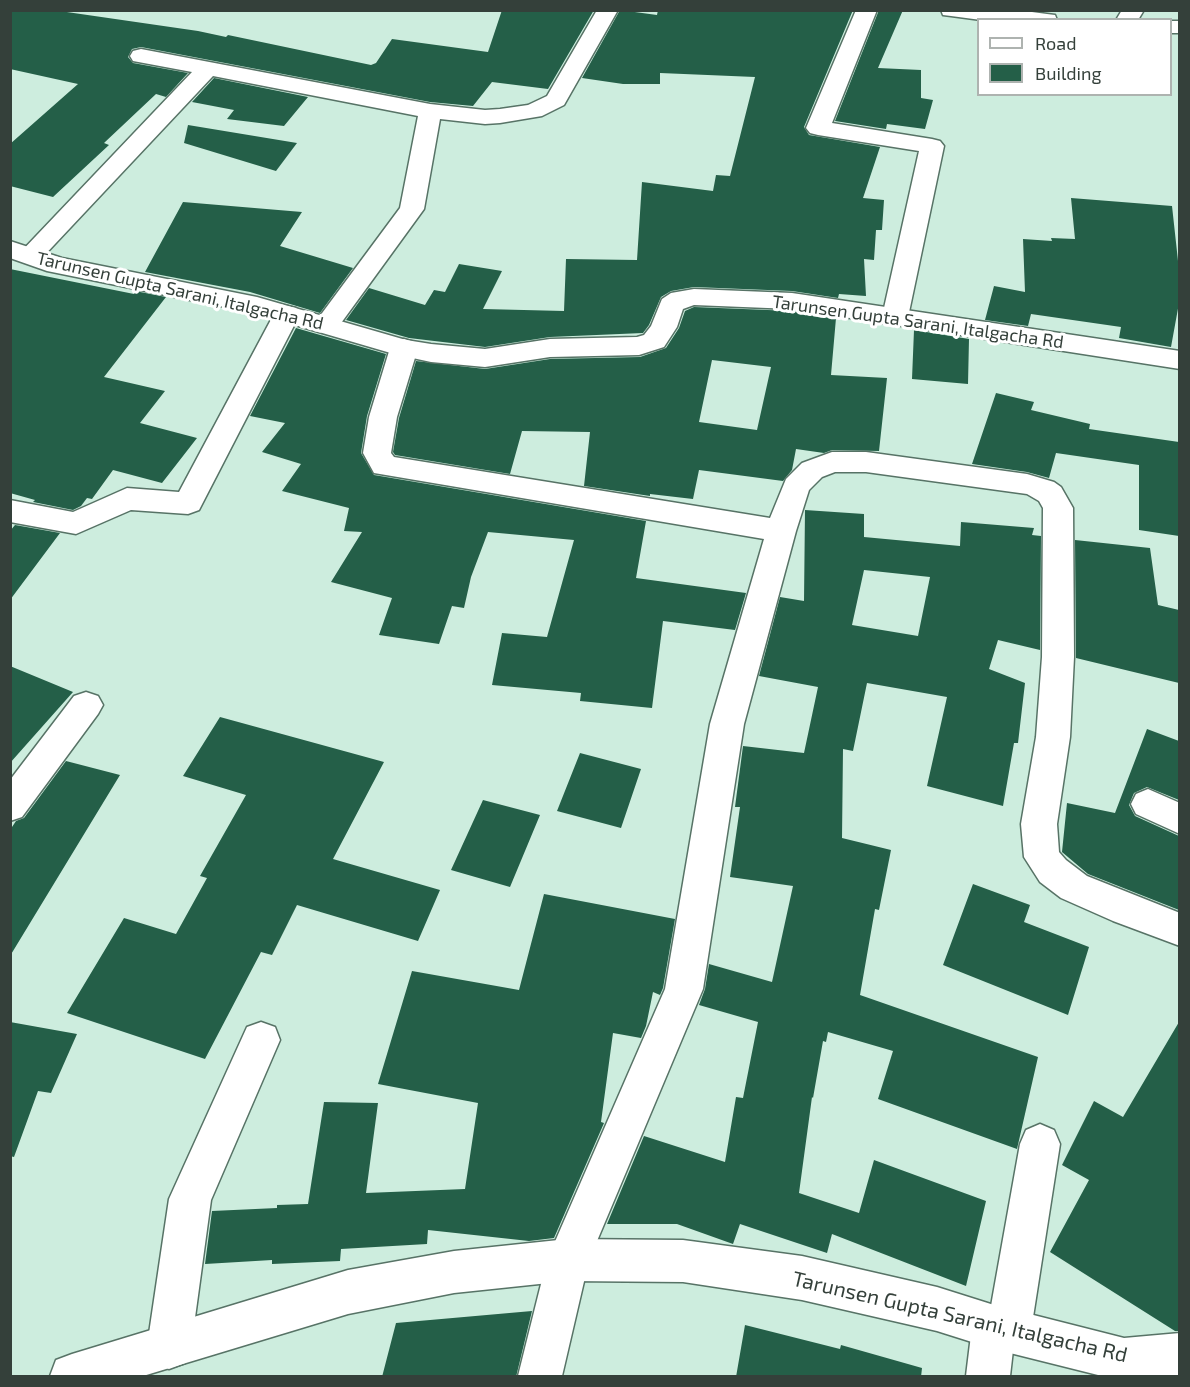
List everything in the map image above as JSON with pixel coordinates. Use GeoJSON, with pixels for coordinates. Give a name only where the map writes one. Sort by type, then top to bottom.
{"type":"FeatureCollection","features":[{"type":"Feature","properties":{"kind":"street"},"geometry":{"type":"LineString","coordinates":[[141,56],[430,111],[485,117],[500,116],[534,111],[556,100],[608,10]]}},
{"type":"Feature","properties":{"kind":"street"},"geometry":{"type":"LineString","coordinates":[[867,10],[818,128],[932,146],[895,317]]}},
{"type":"Feature","properties":{"kind":"street"},"geometry":{"type":"LineString","coordinates":[[951,10],[1028,18]]}},
{"type":"Feature","properties":{"kind":"street"},"geometry":{"type":"LineString","coordinates":[[20,252],[207,70]]}},
{"type":"Feature","properties":{"kind":"street"},"geometry":{"type":"LineString","coordinates":[[327,324],[412,209],[430,111]]}},
{"type":"Feature","properties":{"kind":"street","name":"Tarunsen Gupta Sarani, Italgacha Rd"},"geometry":{"type":"LineString","coordinates":[[20,252],[56,265],[257,305],[404,348],[431,353],[485,358],[550,348],[639,346],[654,341],[664,327],[671,305],[680,299],[694,297],[792,301],[1179,360]]}},
{"type":"Feature","properties":{"kind":"street"},"geometry":{"type":"LineString","coordinates":[[10,511],[76,523],[127,499],[188,503],[287,314]]}},
{"type":"Feature","properties":{"kind":"street"},"geometry":{"type":"LineString","coordinates":[[404,348],[382,417],[377,453],[384,466],[781,531]]}},
{"type":"Feature","properties":{"kind":"street"},"geometry":{"type":"LineString","coordinates":[[540,1377],[568,1260],[684,988],[728,724],[781,531],[796,486],[812,470],[832,462],[866,462],[1027,484],[1044,489],[1051,494],[1058,508],[1058,657],[1053,737],[1039,824],[1042,857],[1053,871],[1074,887],[1179,930]]}},
{"type":"Feature","properties":{"kind":"street"},"geometry":{"type":"LineString","coordinates":[[10,807],[87,705]]}},
{"type":"Feature","properties":{"kind":"street"},"geometry":{"type":"LineString","coordinates":[[1148,804],[1179,819]]}},
{"type":"Feature","properties":{"kind":"street"},"geometry":{"type":"LineString","coordinates":[[169,1347],[190,1199],[261,1040]]}},
{"type":"Feature","properties":{"kind":"street"},"geometry":{"type":"LineString","coordinates":[[988,1377],[1002,1329],[1040,1144]]}},
{"type":"Feature","properties":{"kind":"street","name":"Tarunsen Gupta Sarani, Italgacha Rd"},"geometry":{"type":"LineString","coordinates":[[72,1377],[348,1292],[454,1272],[568,1260],[683,1261],[802,1278],[937,1309],[1002,1329],[1124,1360],[1179,1355]]}},
{"type":"Feature","properties":{"kind":"building"},"geometry":{"type":"Polygon","coordinates":[[[10,10],[53,10],[226,37],[228,35],[371,65],[376,63],[392,39],[488,52],[502,10],[594,10],[548,89],[492,82],[473,106],[430,102],[141,47],[132,49],[128,57],[133,63],[188,73],[166,97],[156,94],[104,143],[109,145],[53,197],[10,186],[10,144],[78,84],[10,69],[10,10]]]}},
{"type":"Feature","properties":{"kind":"building"},"geometry":{"type":"Polygon","coordinates":[[[620,10],[657,15],[658,10],[853,10],[804,127],[809,135],[880,147],[863,198],[884,200],[882,230],[876,230],[874,260],[864,259],[866,296],[839,294],[838,298],[792,291],[694,287],[671,291],[661,297],[643,333],[550,337],[485,347],[409,338],[346,320],[369,288],[425,305],[434,290],[445,292],[459,264],[502,271],[483,309],[564,311],[566,259],[637,260],[642,182],[713,191],[716,175],[730,176],[755,77],[660,73],[660,84],[623,84],[582,78],[620,10]]]}},
{"type":"Feature","properties":{"kind":"building"},"geometry":{"type":"Polygon","coordinates":[[[879,10],[903,10],[878,68],[921,70],[921,98],[933,100],[925,129],[887,124],[886,129],[835,121],[879,10]]]}},
{"type":"Feature","properties":{"kind":"building"},"geometry":{"type":"Polygon","coordinates":[[[214,78],[308,97],[284,126],[227,119],[234,110],[192,102],[214,78]]]}},
{"type":"Feature","properties":{"kind":"building"},"geometry":{"type":"Polygon","coordinates":[[[188,125],[297,143],[276,171],[184,143],[188,125]]]}},
{"type":"Feature","properties":{"kind":"building"},"geometry":{"type":"Polygon","coordinates":[[[1071,198],[1172,206],[1179,270],[1179,303],[1171,347],[1119,338],[1121,327],[1031,314],[1028,326],[985,320],[994,286],[1025,292],[1023,239],[1052,241],[1051,238],[1075,239],[1071,198]]]}},
{"type":"Feature","properties":{"kind":"building"},"geometry":{"type":"Polygon","coordinates":[[[183,202],[302,212],[280,246],[353,268],[320,313],[250,292],[145,272],[183,202]]]}},
{"type":"Feature","properties":{"kind":"building"},"geometry":{"type":"Polygon","coordinates":[[[10,269],[134,294],[135,291],[166,297],[104,377],[165,391],[140,423],[197,438],[162,483],[113,470],[92,499],[87,498],[81,506],[73,510],[33,502],[35,500],[10,493],[10,269]]]}},
{"type":"Feature","properties":{"kind":"building"},"geometry":{"type":"Polygon","coordinates":[[[694,307],[792,311],[836,318],[831,375],[887,378],[879,451],[832,450],[824,453],[796,449],[792,470],[783,481],[699,470],[693,499],[650,494],[650,496],[584,486],[590,432],[522,431],[510,474],[395,455],[393,452],[399,418],[416,361],[485,369],[550,359],[640,357],[666,348],[679,328],[685,311],[694,307]],[[712,360],[699,422],[757,430],[771,367],[712,360]]]}},
{"type":"Feature","properties":{"kind":"building"},"geometry":{"type":"Polygon","coordinates":[[[296,328],[386,354],[367,416],[361,453],[374,475],[646,521],[636,578],[746,593],[735,630],[663,621],[652,708],[580,701],[581,693],[492,685],[502,633],[547,637],[574,540],[488,532],[471,577],[464,608],[452,606],[439,644],[379,635],[392,598],[331,582],[362,532],[344,531],[349,508],[282,491],[301,464],[262,452],[285,423],[250,416],[296,328]]]}},
{"type":"Feature","properties":{"kind":"building"},"geometry":{"type":"Polygon","coordinates":[[[914,330],[969,339],[968,384],[912,379],[914,330]]]}},
{"type":"Feature","properties":{"kind":"building"},"geometry":{"type":"Polygon","coordinates":[[[996,393],[1034,402],[1031,410],[1090,424],[1089,429],[1179,442],[1179,536],[1139,530],[1139,465],[1056,453],[1049,478],[1027,472],[972,464],[996,393]]]}},
{"type":"Feature","properties":{"kind":"building"},"geometry":{"type":"Polygon","coordinates":[[[805,510],[864,514],[864,537],[960,546],[961,522],[1034,528],[1032,535],[1041,536],[1040,650],[998,640],[989,669],[1025,683],[1018,743],[1014,743],[1003,806],[927,786],[947,697],[867,683],[853,751],[843,749],[842,838],[891,850],[879,910],[875,909],[860,995],[1038,1057],[1017,1149],[878,1099],[893,1051],[828,1032],[826,1042],[823,1041],[812,1097],[799,1193],[859,1213],[874,1160],[986,1201],[966,1286],[832,1234],[827,1253],[740,1224],[733,1244],[677,1224],[607,1224],[644,1136],[725,1162],[736,1097],[743,1098],[758,1022],[699,1005],[705,989],[709,964],[772,982],[793,886],[730,877],[740,807],[735,807],[743,746],[804,753],[818,687],[759,676],[780,597],[804,601],[805,510]],[[864,570],[852,625],[918,636],[930,577],[864,570]]]}},
{"type":"Feature","properties":{"kind":"building"},"geometry":{"type":"Polygon","coordinates":[[[15,525],[60,533],[10,600],[10,531],[15,525]]]}},
{"type":"Feature","properties":{"kind":"building"},"geometry":{"type":"Polygon","coordinates":[[[1075,540],[1150,548],[1158,605],[1179,610],[1179,683],[1076,658],[1075,540]]]}},
{"type":"Feature","properties":{"kind":"building"},"geometry":{"type":"Polygon","coordinates":[[[10,666],[73,692],[10,763],[10,666]]]}},
{"type":"Feature","properties":{"kind":"building"},"geometry":{"type":"Polygon","coordinates":[[[220,717],[384,762],[333,859],[440,890],[418,941],[297,905],[272,955],[261,952],[205,1059],[67,1013],[124,918],[176,934],[207,878],[200,876],[246,795],[183,776],[220,717]]]}},
{"type":"Feature","properties":{"kind":"building"},"geometry":{"type":"Polygon","coordinates":[[[1147,729],[1179,741],[1179,800],[1147,787],[1134,793],[1129,805],[1135,816],[1179,836],[1179,910],[1088,874],[1062,852],[1067,803],[1115,813],[1147,729]]]}},
{"type":"Feature","properties":{"kind":"building"},"geometry":{"type":"Polygon","coordinates":[[[580,753],[641,769],[621,828],[557,811],[580,753]]]}},
{"type":"Feature","properties":{"kind":"building"},"geometry":{"type":"Polygon","coordinates":[[[66,761],[120,775],[10,956],[10,830],[16,821],[24,818],[66,761]]]}},
{"type":"Feature","properties":{"kind":"building"},"geometry":{"type":"Polygon","coordinates":[[[483,800],[540,815],[510,887],[451,870],[483,800]]]}},
{"type":"Feature","properties":{"kind":"building"},"geometry":{"type":"Polygon","coordinates":[[[973,884],[1030,905],[1024,922],[1089,947],[1068,1015],[943,965],[973,884]]]}},
{"type":"Feature","properties":{"kind":"building"},"geometry":{"type":"Polygon","coordinates":[[[544,894],[675,919],[663,988],[660,995],[653,992],[646,1026],[641,1038],[613,1033],[601,1122],[604,1123],[554,1238],[529,1241],[428,1230],[427,1244],[341,1249],[340,1261],[272,1264],[272,1260],[205,1264],[212,1211],[308,1204],[324,1102],[378,1103],[366,1193],[465,1189],[478,1103],[378,1084],[412,971],[519,990],[544,894]]]}},
{"type":"Feature","properties":{"kind":"building"},"geometry":{"type":"Polygon","coordinates":[[[10,1022],[77,1034],[51,1093],[38,1091],[14,1157],[10,1156],[10,1022]]]}},
{"type":"Feature","properties":{"kind":"building"},"geometry":{"type":"Polygon","coordinates":[[[1179,1022],[1179,1331],[1175,1331],[1050,1252],[1089,1180],[1062,1165],[1094,1101],[1123,1117],[1179,1022]]]}},
{"type":"Feature","properties":{"kind":"building"},"geometry":{"type":"Polygon","coordinates":[[[532,1311],[516,1377],[382,1377],[396,1323],[532,1311]]]}},
{"type":"Feature","properties":{"kind":"building"},"geometry":{"type":"Polygon","coordinates":[[[745,1325],[840,1349],[841,1345],[922,1368],[921,1377],[736,1377],[745,1325]]]}}]}
